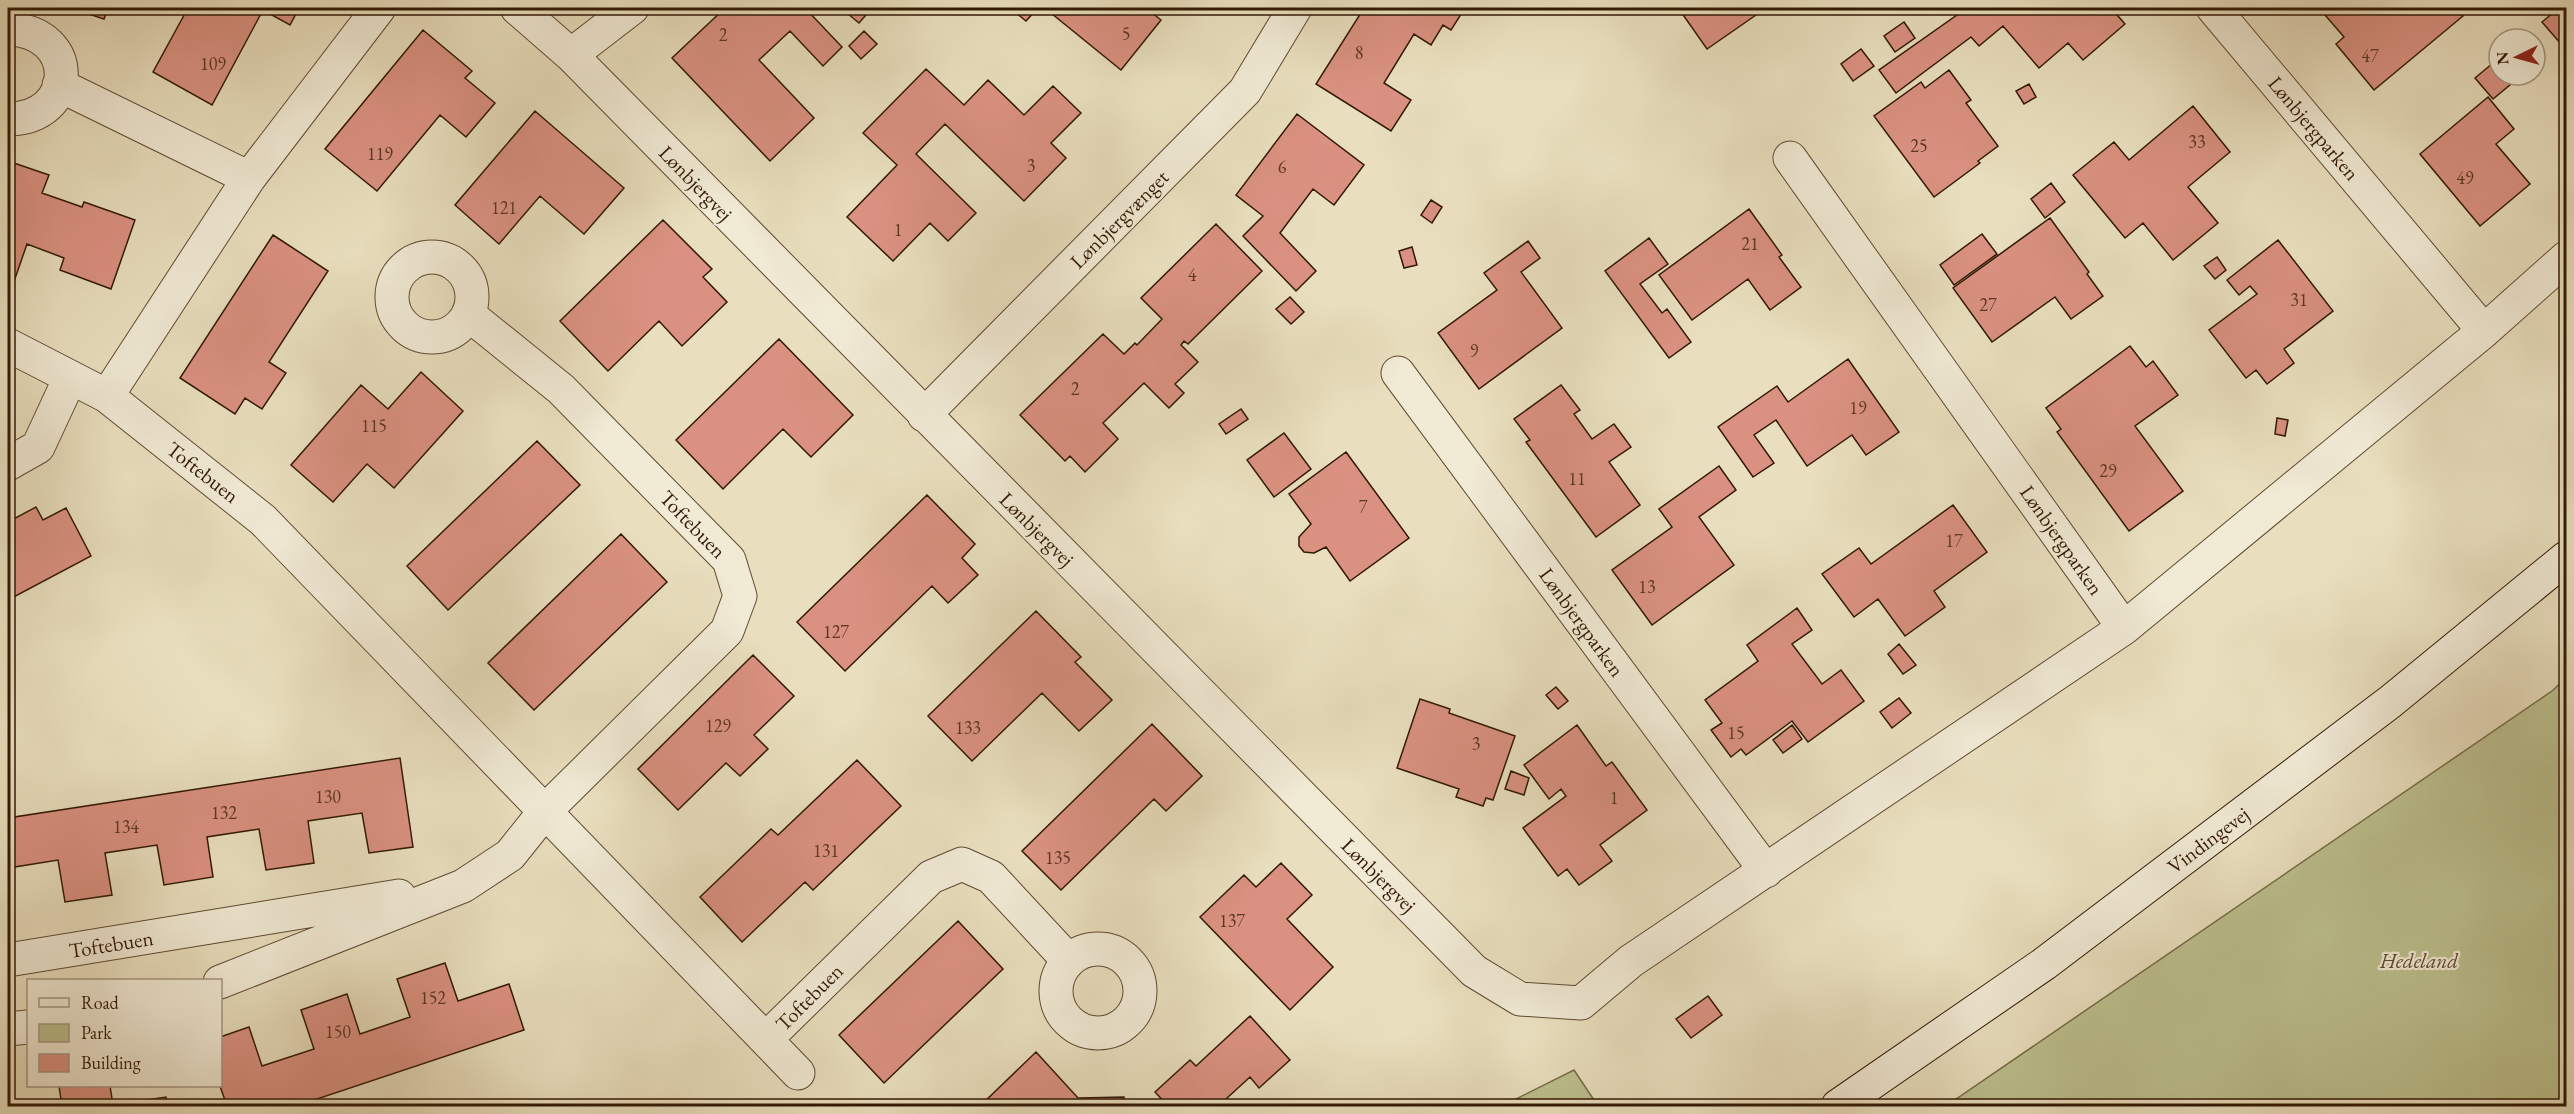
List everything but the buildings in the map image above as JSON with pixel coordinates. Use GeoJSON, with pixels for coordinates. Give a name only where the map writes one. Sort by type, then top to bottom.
{"type":"FeatureCollection","features":[{"type":"Feature","properties":{"kind":"street"},"geometry":{"type":"LineString","coordinates":[[107,396],[249,178],[379,8]]}},
{"type":"Feature","properties":{"kind":"street","name":"Lønbjergvej"},"geometry":{"type":"LineString","coordinates":[[517,8],[572,55],[1474,971],[1520,999],[1581,1003],[1631,961],[1766,871]]}},
{"type":"Feature","properties":{"kind":"street"},"geometry":{"type":"LineString","coordinates":[[572,55],[633,8]]}},
{"type":"Feature","properties":{"kind":"street","name":"Lønbjergvænget"},"geometry":{"type":"LineString","coordinates":[[924,415],[1245,91],[1294,8]]}},
{"type":"Feature","properties":{"kind":"street","name":"Lønbjergparken"},"geometry":{"type":"LineString","coordinates":[[2213,8],[2484,331]]}},
{"type":"Feature","properties":{"kind":"street"},"geometry":{"type":"LineString","coordinates":[[8,29],[25,29],[42,36],[53,49],[61,66],[59,85],[53,100],[40,112],[24,119],[8,119]]}},
{"type":"Feature","properties":{"kind":"street"},"geometry":{"type":"LineString","coordinates":[[59,85],[249,178]]}},
{"type":"Feature","properties":{"kind":"street","name":"Lønbjergparken"},"geometry":{"type":"LineString","coordinates":[[1790,158],[2124,628]]}},
{"type":"Feature","properties":{"kind":"street"},"geometry":{"type":"LineString","coordinates":[[1766,871],[2124,628],[2484,331],[2566,258]]}},
{"type":"Feature","properties":{"kind":"street","name":"Toftebuen"},"geometry":{"type":"LineString","coordinates":[[222,981],[463,886],[510,855],[546,810],[727,631],[740,596],[729,560],[561,389],[468,314]]}},
{"type":"Feature","properties":{"kind":"street","name":"Toftebuen"},"geometry":{"type":"LineString","coordinates":[[8,345],[107,396],[262,519],[798,1073]]}},
{"type":"Feature","properties":{"kind":"street","name":"Lønbjergparken"},"geometry":{"type":"LineString","coordinates":[[1398,373],[1766,871]]}},
{"type":"Feature","properties":{"kind":"street"},"geometry":{"type":"LineString","coordinates":[[8,464],[38,447],[70,378]]}},
{"type":"Feature","properties":{"kind":"street","name":"Vindingevej"},"geometry":{"type":"LineString","coordinates":[[1838,1107],[2053,957],[2390,702],[2566,558]]}},
{"type":"Feature","properties":{"kind":"street","name":"Toftebuen"},"geometry":{"type":"LineString","coordinates":[[766,1039],[931,877],[962,864],[991,878],[1068,960]]}},
{"type":"Feature","properties":{"kind":"street","name":"Toftebuen"},"geometry":{"type":"LineString","coordinates":[[8,960],[463,886]]}},
{"type":"Feature","properties":{"kind":"street"},"geometry":{"type":"LineString","coordinates":[[8,1029],[27,1026]]}},
{"type":"Feature","properties":{"kind":"green space","name":"Hedeland"},"geometry":{"type":"Polygon","coordinates":[[[2566,678],[2566,1106],[1946,1106],[2552,691],[2566,678]]]}},
{"type":"Feature","properties":{"kind":"green space"},"geometry":{"type":"Polygon","coordinates":[[[1574,1070],[1598,1106],[1502,1106],[1574,1070]]]}}]}
